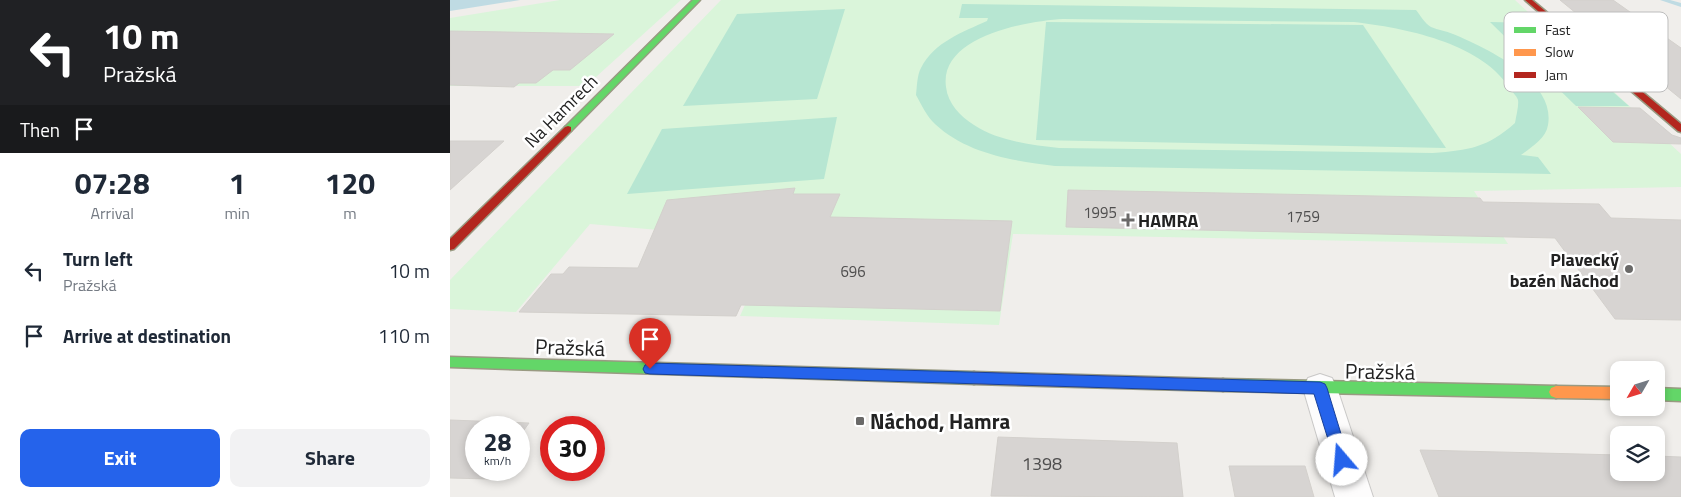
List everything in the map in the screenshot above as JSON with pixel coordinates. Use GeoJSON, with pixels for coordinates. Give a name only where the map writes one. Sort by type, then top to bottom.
{"type":"FeatureCollection","features":[{"type":"Feature","properties":{"kind":"main road","name":"Na Hamrech"},"geometry":{"type":"LineString","coordinates":[[450,246],[697,0]]}},
{"type":"Feature","properties":{"kind":"main road"},"geometry":{"type":"LineString","coordinates":[[1528,0],[1542,12]]}},
{"type":"Feature","properties":{"kind":"main road"},"geometry":{"type":"LineString","coordinates":[[1637,92],[1681,129]]}},
{"type":"Feature","properties":{"kind":"main road","name":"Pražská"},"geometry":{"type":"LineString","coordinates":[[450,362],[1320,388],[1610,393]]}},
{"type":"Feature","properties":{"kind":"main road"},"geometry":{"type":"LineString","coordinates":[[1665,394],[1681,395]]}},
{"type":"Feature","properties":{"kind":"street"},"geometry":{"type":"LineString","coordinates":[[1320,388],[1354,497]]}},
{"type":"Feature","properties":{"kind":"green space"},"geometry":{"type":"Polygon","coordinates":[[[560,0],[681,0],[586,86],[450,86],[450,18],[560,0]]]}},
{"type":"Feature","properties":{"kind":"green space"},"geometry":{"type":"Polygon","coordinates":[[[721,0],[1515,0],[1528,12],[1504,12],[1504,92],[1614,92],[1681,154],[1681,187],[1474,191],[1508,244],[1013,234],[999,325],[740,316],[774,240],[590,224],[516,312],[450,309],[450,280],[721,0]]]}},
{"type":"Feature","properties":{"kind":"green space"},"geometry":{"type":"Polygon","coordinates":[[[962,4],[1416,10],[1431,27],[1453,34],[1504,60],[1504,81],[1496,72],[1479,59],[1460,48],[1417,33],[1354,22],[1063,19],[1047,20],[1008,28],[970,44],[956,55],[948,70],[947,93],[952,104],[960,114],[983,130],[1004,139],[1059,148],[1433,153],[1467,149],[1495,138],[1515,123],[1518,100],[1513,92],[1539,92],[1548,109],[1547,130],[1541,139],[1521,155],[1538,157],[1551,174],[1055,166],[1023,162],[992,154],[961,143],[935,124],[929,118],[916,95],[920,71],[933,51],[959,34],[987,21],[988,18],[959,18],[962,4]]]}},
{"type":"Feature","properties":{"kind":"green space"},"geometry":{"type":"Polygon","coordinates":[[[845,9],[817,99],[683,106],[737,14],[845,9]]]}},
{"type":"Feature","properties":{"kind":"green space"},"geometry":{"type":"Polygon","coordinates":[[[1046,22],[1363,25],[1446,148],[1036,140],[1046,22]]]}},
{"type":"Feature","properties":{"kind":"green space"},"geometry":{"type":"Polygon","coordinates":[[[1490,22],[1504,22],[1504,36],[1490,22]]]}},
{"type":"Feature","properties":{"kind":"green space"},"geometry":{"type":"Polygon","coordinates":[[[1562,92],[1613,92],[1629,106],[1576,106],[1562,92]]]}},
{"type":"Feature","properties":{"kind":"green space"},"geometry":{"type":"Polygon","coordinates":[[[837,117],[824,179],[627,194],[662,129],[837,117]]]}},
{"type":"Feature","properties":{"kind":"water"},"geometry":{"type":"Polygon","coordinates":[[[450,0],[520,0],[450,11],[450,0]]]}},
{"type":"Feature","properties":{"kind":"building"},"geometry":{"type":"Polygon","coordinates":[[[1560,0],[1613,0],[1630,12],[1575,12],[1560,0]]]}},
{"type":"Feature","properties":{"kind":"building"},"geometry":{"type":"Polygon","coordinates":[[[450,31],[614,34],[570,70],[553,70],[536,83],[519,83],[514,87],[450,85],[450,31]]]}},
{"type":"Feature","properties":{"kind":"building"},"geometry":{"type":"Polygon","coordinates":[[[1668,39],[1681,48],[1681,99],[1668,88],[1668,39]]]}},
{"type":"Feature","properties":{"kind":"building"},"geometry":{"type":"Polygon","coordinates":[[[1578,107],[1640,108],[1672,135],[1681,138],[1681,144],[1613,142],[1578,107]]]}},
{"type":"Feature","properties":{"kind":"building"},"geometry":{"type":"Polygon","coordinates":[[[450,141],[504,141],[450,190],[450,141]]]}},
{"type":"Feature","properties":{"kind":"building"},"geometry":{"type":"Polygon","coordinates":[[[795,188],[793,194],[840,194],[830,217],[1012,221],[1000,311],[741,305],[736,316],[519,312],[551,274],[563,274],[569,267],[638,268],[667,200],[795,188]]]}},
{"type":"Feature","properties":{"kind":"building"},"geometry":{"type":"Polygon","coordinates":[[[1068,190],[1480,198],[1483,202],[1599,204],[1611,218],[1681,220],[1681,320],[1615,319],[1555,238],[1066,227],[1068,190]]]}},
{"type":"Feature","properties":{"kind":"building"},"geometry":{"type":"Polygon","coordinates":[[[450,420],[465,421],[465,478],[450,478],[450,420]]]}},
{"type":"Feature","properties":{"kind":"building"},"geometry":{"type":"Polygon","coordinates":[[[998,437],[1177,443],[1183,497],[991,496],[998,437]]]}},
{"type":"Feature","properties":{"kind":"building"},"geometry":{"type":"Polygon","coordinates":[[[1420,450],[1610,455],[1610,481],[1665,481],[1665,456],[1681,457],[1681,497],[1439,497],[1420,450]]]}},
{"type":"Feature","properties":{"kind":"building"},"geometry":{"type":"Polygon","coordinates":[[[1229,466],[1305,466],[1314,497],[1235,497],[1229,466]]]}},
{"type":"Feature","properties":{"kind":"waterway"},"geometry":{"type":"LineString","coordinates":[[1663,0],[1681,5]]}},
{"type":"Feature","properties":{"kind":"traffic: fast"},"geometry":{"type":"LineString","coordinates":[[568,129],[697,0]]}},
{"type":"Feature","properties":{"kind":"traffic: fast"},"geometry":{"type":"LineString","coordinates":[[450,362],[974,378]]}},
{"type":"Feature","properties":{"kind":"traffic: fast"},"geometry":{"type":"LineString","coordinates":[[1223,385],[1556,392]]}},
{"type":"Feature","properties":{"kind":"traffic: fast"},"geometry":{"type":"LineString","coordinates":[[1665,394],[1681,395]]}},
{"type":"Feature","properties":{"kind":"traffic: slow"},"geometry":{"type":"LineString","coordinates":[[974,378],[1223,385]]}},
{"type":"Feature","properties":{"kind":"traffic: slow"},"geometry":{"type":"LineString","coordinates":[[1556,392],[1610,393]]}},
{"type":"Feature","properties":{"kind":"traffic: jam"},"geometry":{"type":"LineString","coordinates":[[1528,0],[1542,12]]}},
{"type":"Feature","properties":{"kind":"traffic: jam"},"geometry":{"type":"LineString","coordinates":[[1637,92],[1681,129]]}},
{"type":"Feature","properties":{"kind":"traffic: jam"},"geometry":{"type":"LineString","coordinates":[[450,246],[568,129]]}},
{"type":"Feature","properties":{"kind":"place","name":"HAMRA"},"geometry":{"type":"Point","coordinates":[1128,220]}},
{"type":"Feature","properties":{"kind":"place","name":"Plavecký bazén Náchod"},"geometry":{"type":"Point","coordinates":[1629,269]}},
{"type":"Feature","properties":{"kind":"place","name":"Náchod, Hamra"},"geometry":{"type":"Point","coordinates":[860,421]}},
{"type":"Feature","properties":{"kind":"route"},"geometry":{"type":"LineString","coordinates":[[650,369],[1320,388],[1328,420],[1342,460]]}}]}
